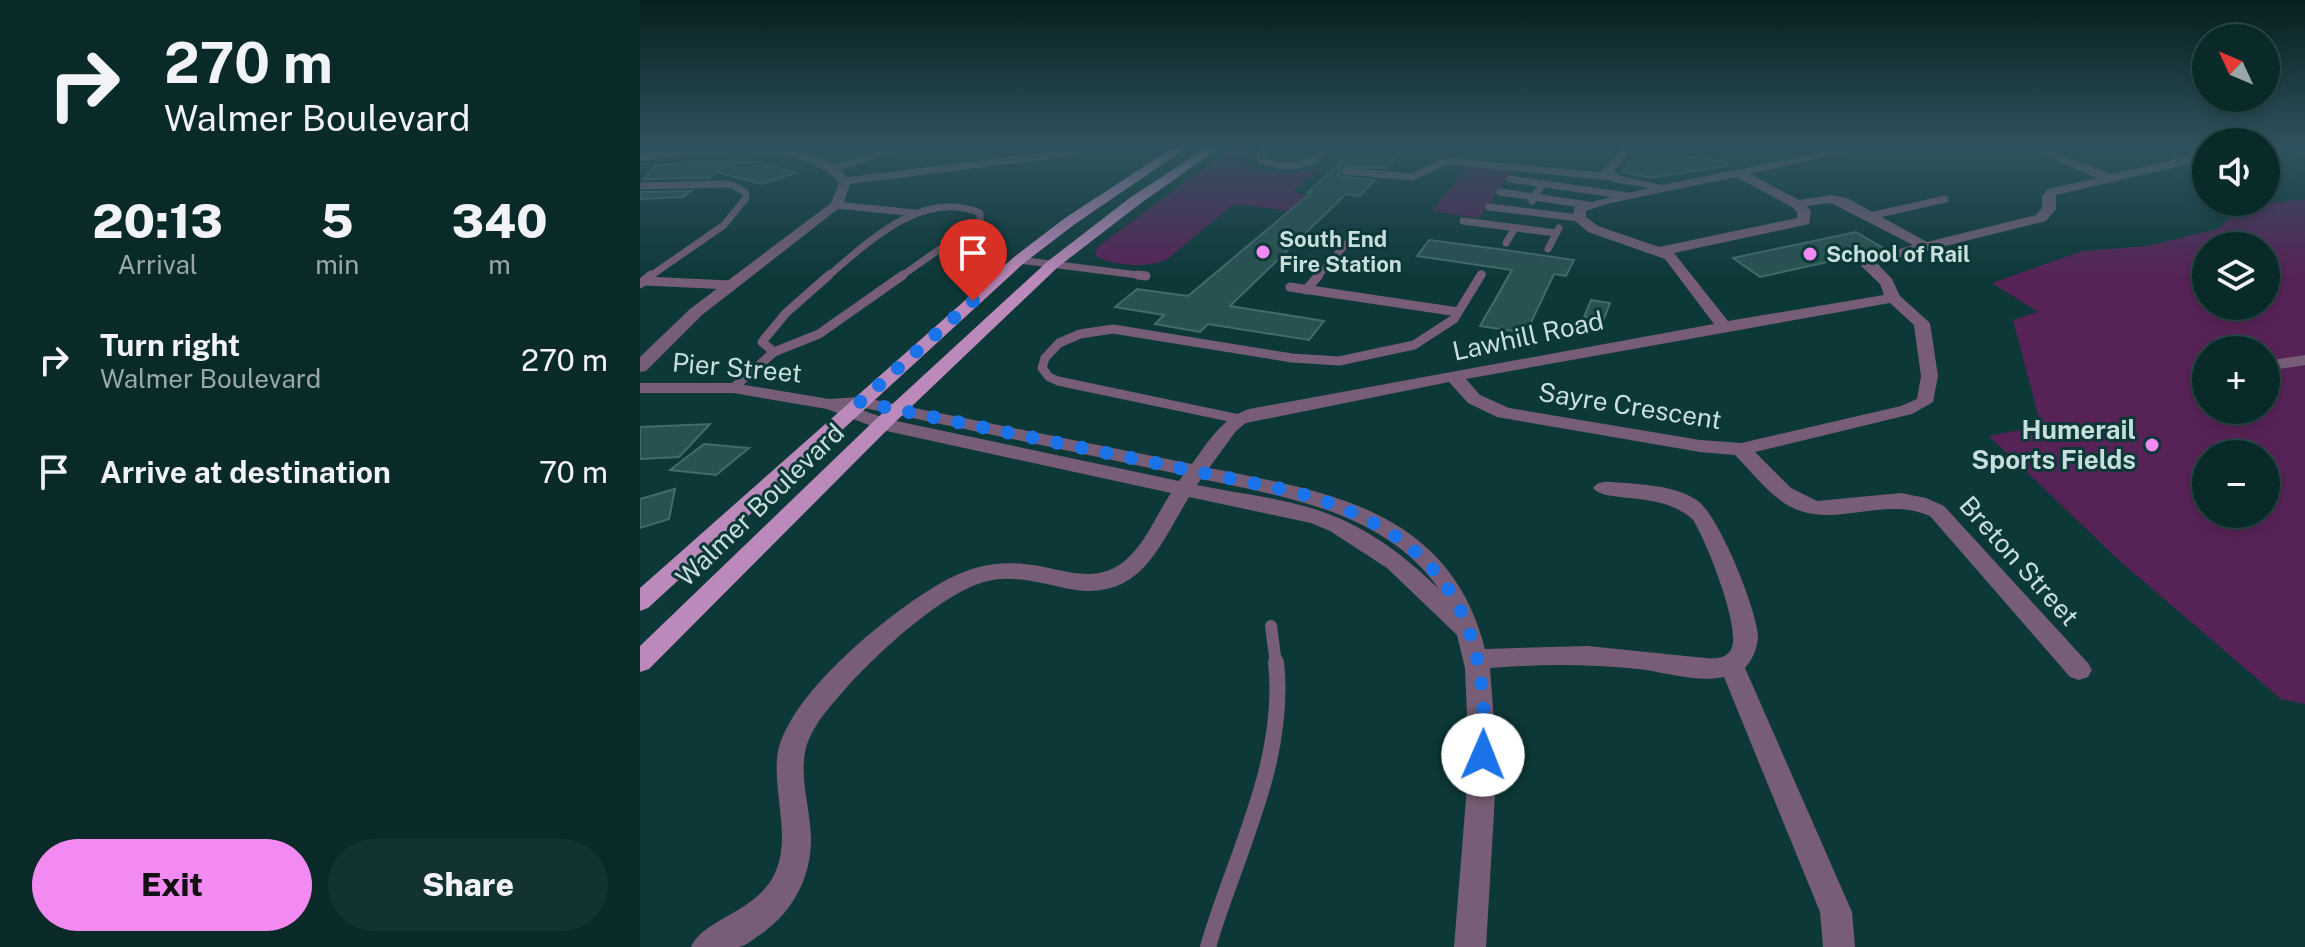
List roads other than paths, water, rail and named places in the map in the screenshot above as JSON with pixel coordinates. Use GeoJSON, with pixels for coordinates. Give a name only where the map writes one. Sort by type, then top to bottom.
{"type":"FeatureCollection","features":[{"type":"Feature","properties":{"kind":"main road","name":"Walmer Boulevard"},"geometry":{"type":"LineString","coordinates":[[640,602],[845,406],[1019,260],[1116,190]]}},
{"type":"Feature","properties":{"kind":"main road","name":"Walmer Boulevard"},"geometry":{"type":"LineString","coordinates":[[640,662],[890,417],[1053,264],[1151,190]]}},
{"type":"Feature","properties":{"kind":"street"},"geometry":{"type":"LineString","coordinates":[[640,367],[696,312],[837,205],[842,190]]}},
{"type":"Feature","properties":{"kind":"street"},"geometry":{"type":"LineString","coordinates":[[1654,190],[1578,214],[1593,229],[1661,251],[1675,262],[1723,325]]}},
{"type":"Feature","properties":{"kind":"street"},"geometry":{"type":"LineString","coordinates":[[1661,251],[1796,224],[1807,218],[1797,204],[1771,190]]}},
{"type":"Feature","properties":{"kind":"street"},"geometry":{"type":"LineString","coordinates":[[1893,298],[1891,287],[1871,270],[1868,262],[2041,218],[2049,209],[2048,196],[2059,190]]}},
{"type":"Feature","properties":{"kind":"street"},"geometry":{"type":"LineString","coordinates":[[1797,204],[1837,199],[1924,246]]}},
{"type":"Feature","properties":{"kind":"street","name":"Lawhill Road"},"geometry":{"type":"LineString","coordinates":[[1239,419],[1256,413],[1455,378],[1565,354],[1893,298]]}},
{"type":"Feature","properties":{"kind":"street","name":"Sayre Crescent"},"geometry":{"type":"LineString","coordinates":[[1455,378],[1474,399],[1504,413],[1669,442],[1741,449],[1906,410],[1924,401],[1929,392],[1929,372],[1922,323],[1893,298]]}},
{"type":"Feature","properties":{"kind":"street"},"geometry":{"type":"LineString","coordinates":[[2280,364],[2305,360]]}},
{"type":"Feature","properties":{"kind":"street","name":"Pier Street"},"geometry":{"type":"LineString","coordinates":[[640,388],[733,388],[845,406],[1087,465],[1192,480],[1294,511],[1365,539],[1414,579],[1473,648]]}},
{"type":"Feature","properties":{"kind":"street"},"geometry":{"type":"LineString","coordinates":[[707,947],[754,921],[776,901],[791,879],[797,859],[791,752],[810,715],[849,671],[906,620],[975,576],[996,571],[1028,572],[1093,584],[1112,580],[1138,562],[1229,427],[1239,419]]}},
{"type":"Feature","properties":{"kind":"street","name":"Breton Street"},"geometry":{"type":"LineString","coordinates":[[1741,449],[1786,495],[1808,506],[1823,509],[1895,498],[1913,500],[1937,511],[2079,670]]}},
{"type":"Feature","properties":{"kind":"street"},"geometry":{"type":"LineString","coordinates":[[1470,947],[1485,727],[1473,648],[1624,656],[1710,669],[1731,665],[1741,656],[1745,640],[1742,613],[1701,516],[1677,499],[1603,488]]}},
{"type":"Feature","properties":{"kind":"street"},"geometry":{"type":"LineString","coordinates":[[1731,665],[1836,912],[1839,947]]}},
{"type":"Feature","properties":{"kind":"lane"},"geometry":{"type":"LineString","coordinates":[[642,282],[724,225],[746,198],[742,190]]}},
{"type":"Feature","properties":{"kind":"lane"},"geometry":{"type":"LineString","coordinates":[[1526,212],[1538,190]]}},
{"type":"Feature","properties":{"kind":"lane"},"geometry":{"type":"LineString","coordinates":[[1590,190],[1628,196]]}},
{"type":"Feature","properties":{"kind":"lane"},"geometry":{"type":"LineString","coordinates":[[1500,192],[1534,197],[1578,214]]}},
{"type":"Feature","properties":{"kind":"lane"},"geometry":{"type":"LineString","coordinates":[[1870,216],[1945,199]]}},
{"type":"Feature","properties":{"kind":"lane"},"geometry":{"type":"LineString","coordinates":[[733,388],[774,352],[819,334],[982,217],[975,210],[952,208],[916,213],[837,205]]}},
{"type":"Feature","properties":{"kind":"lane"},"geometry":{"type":"LineString","coordinates":[[1489,207],[1578,214]]}},
{"type":"Feature","properties":{"kind":"lane"},"geometry":{"type":"LineString","coordinates":[[774,352],[762,342],[782,316],[808,292],[916,213]]}},
{"type":"Feature","properties":{"kind":"lane"},"geometry":{"type":"LineString","coordinates":[[1548,249],[1556,233],[1578,214]]}},
{"type":"Feature","properties":{"kind":"lane"},"geometry":{"type":"LineString","coordinates":[[1463,221],[1556,233]]}},
{"type":"Feature","properties":{"kind":"lane"},"geometry":{"type":"LineString","coordinates":[[1506,243],[1515,228]]}},
{"type":"Feature","properties":{"kind":"lane"},"geometry":{"type":"LineString","coordinates":[[1306,290],[1356,233]]}},
{"type":"Feature","properties":{"kind":"lane"},"geometry":{"type":"LineString","coordinates":[[1019,260],[1146,276]]}},
{"type":"Feature","properties":{"kind":"lane"},"geometry":{"type":"LineString","coordinates":[[1239,419],[1058,381],[1049,377],[1042,368],[1042,358],[1068,339],[1090,331],[1113,329],[1292,358],[1339,361],[1414,345],[1454,319],[1482,274]]}},
{"type":"Feature","properties":{"kind":"lane"},"geometry":{"type":"LineString","coordinates":[[642,282],[730,285]]}},
{"type":"Feature","properties":{"kind":"lane"},"geometry":{"type":"LineString","coordinates":[[1290,287],[1458,312]]}},
{"type":"Feature","properties":{"kind":"lane"},"geometry":{"type":"LineString","coordinates":[[1208,947],[1218,907],[1262,785],[1276,729],[1279,689],[1271,626]]}},
{"type":"Feature","properties":{"kind":"place","name":"South End Fire Station"},"geometry":{"type":"Point","coordinates":[1263,252]}},
{"type":"Feature","properties":{"kind":"place","name":"School of Rail"},"geometry":{"type":"Point","coordinates":[1810,254]}},
{"type":"Feature","properties":{"kind":"place","name":"Humerail Sports Fields"},"geometry":{"type":"Point","coordinates":[2152,445]}}]}
